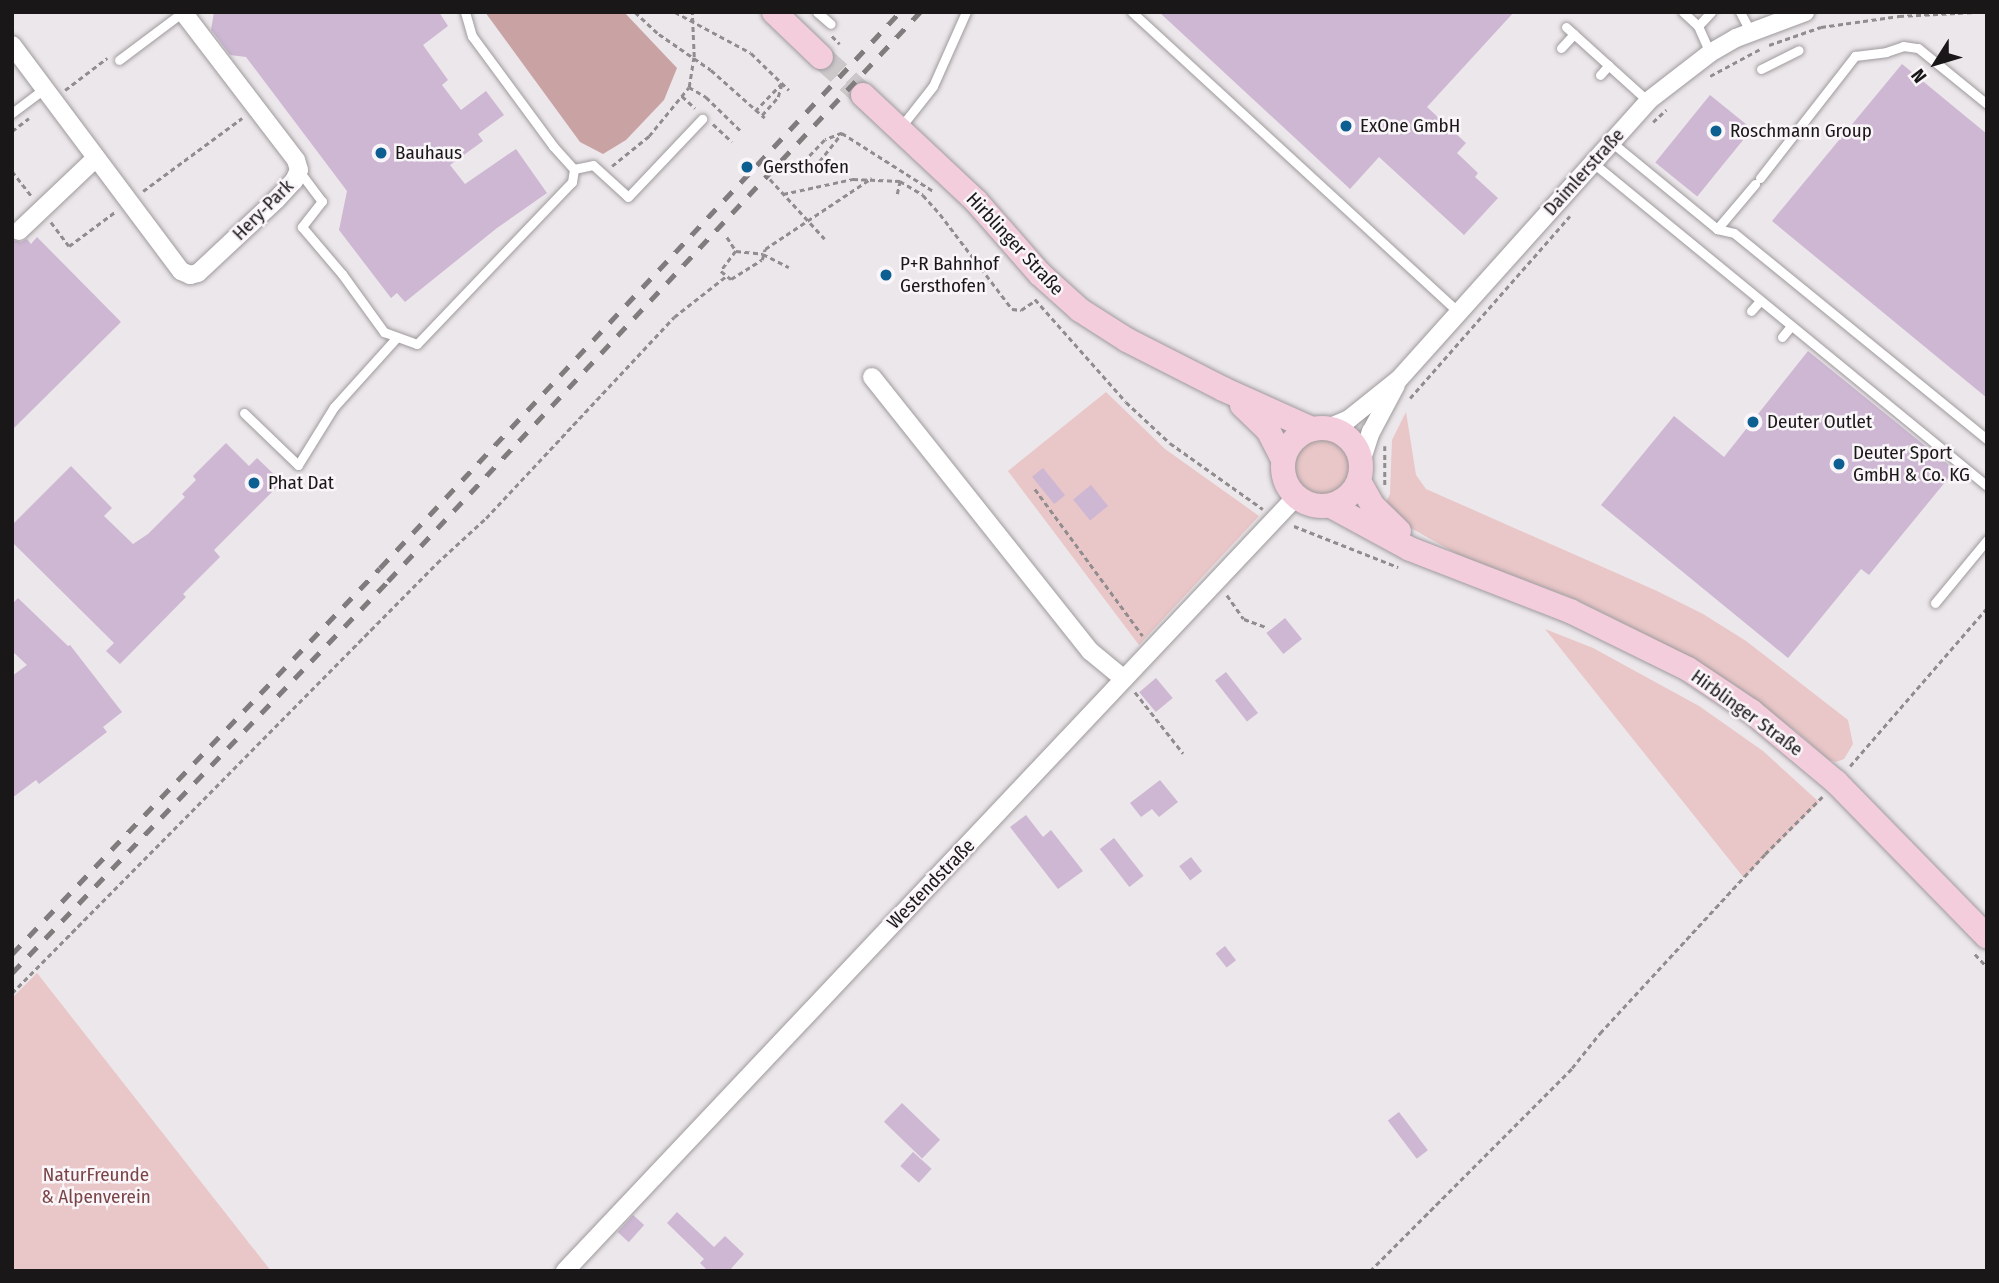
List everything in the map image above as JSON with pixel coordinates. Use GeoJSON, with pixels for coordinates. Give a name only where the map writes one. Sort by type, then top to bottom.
{"type":"FeatureCollection","features":[{"type":"Feature","properties":{"kind":"main road"},"geometry":{"type":"LineString","coordinates":[[774,12],[821,57]]}},
{"type":"Feature","properties":{"kind":"main road","name":"Hirblinger Straße"},"geometry":{"type":"LineString","coordinates":[[863,95],[976,201],[1040,274],[1080,310],[1127,340],[1223,389],[1350,440],[1373,506],[1406,537],[1455,567]]}},
{"type":"Feature","properties":{"kind":"main road","name":"Hirblinger Straße"},"geometry":{"type":"LineString","coordinates":[[1223,389],[1268,430],[1283,459],[1284,480],[1296,497],[1314,506],[1331,506],[1410,549],[1570,611],[1688,669],[1751,711],[1836,782],[1987,937]]}},
{"type":"Feature","properties":{"kind":"main road"},"geometry":{"type":"LineString","coordinates":[[1283,459],[1292,441],[1320,428]]}},
{"type":"Feature","properties":{"kind":"main road"},"geometry":{"type":"LineString","coordinates":[[1331,506],[1346,499],[1360,471]]}},
{"type":"Feature","properties":{"kind":"street","name":"Hery-Park"},"geometry":{"type":"LineString","coordinates":[[12,45],[181,271],[190,275],[198,273],[276,200],[294,181],[299,170],[296,159],[183,12]]}},
{"type":"Feature","properties":{"kind":"street","name":"Daimlerstraße"},"geometry":{"type":"LineString","coordinates":[[1320,428],[1349,419],[1399,379],[1648,101],[1710,53],[1750,32],[1805,12]]}},
{"type":"Feature","properties":{"kind":"street"},"geometry":{"type":"LineString","coordinates":[[19,231],[96,158]]}},
{"type":"Feature","properties":{"kind":"street"},"geometry":{"type":"LineString","coordinates":[[872,377],[1090,651],[1124,679]]}},
{"type":"Feature","properties":{"kind":"street","name":"Daimlerstraße"},"geometry":{"type":"LineString","coordinates":[[1360,471],[1371,432],[1399,379]]}},
{"type":"Feature","properties":{"kind":"street","name":"Westendstraße"},"geometry":{"type":"LineString","coordinates":[[565,1271],[1296,497]]}},
{"type":"Feature","properties":{"kind":"lane"},"geometry":{"type":"LineString","coordinates":[[116,57],[183,12]]}},
{"type":"Feature","properties":{"kind":"lane"},"geometry":{"type":"LineString","coordinates":[[465,12],[472,36],[553,146],[574,169]]}},
{"type":"Feature","properties":{"kind":"lane"},"geometry":{"type":"LineString","coordinates":[[817,12],[831,24]]}},
{"type":"Feature","properties":{"kind":"lane"},"geometry":{"type":"LineString","coordinates":[[899,128],[933,86],[966,12]]}},
{"type":"Feature","properties":{"kind":"lane"},"geometry":{"type":"LineString","coordinates":[[1132,12],[1458,312]]}},
{"type":"Feature","properties":{"kind":"lane"},"geometry":{"type":"LineString","coordinates":[[1683,12],[1698,26],[1710,53]]}},
{"type":"Feature","properties":{"kind":"lane"},"geometry":{"type":"LineString","coordinates":[[1698,26],[1711,12]]}},
{"type":"Feature","properties":{"kind":"lane"},"geometry":{"type":"LineString","coordinates":[[1740,12],[1750,32]]}},
{"type":"Feature","properties":{"kind":"lane"},"geometry":{"type":"LineString","coordinates":[[1566,27],[1648,101]]}},
{"type":"Feature","properties":{"kind":"lane"},"geometry":{"type":"LineString","coordinates":[[1561,48],[1574,34]]}},
{"type":"Feature","properties":{"kind":"lane"},"geometry":{"type":"LineString","coordinates":[[1717,229],[1855,56],[1886,52],[1903,46],[1918,48],[1987,104]]}},
{"type":"Feature","properties":{"kind":"lane"},"geometry":{"type":"LineString","coordinates":[[1760,69],[1799,50]]}},
{"type":"Feature","properties":{"kind":"lane"},"geometry":{"type":"LineString","coordinates":[[1600,75],[1609,65]]}},
{"type":"Feature","properties":{"kind":"lane"},"geometry":{"type":"LineString","coordinates":[[12,113],[49,94]]}},
{"type":"Feature","properties":{"kind":"lane"},"geometry":{"type":"LineString","coordinates":[[574,169],[593,165],[628,197],[702,119]]}},
{"type":"Feature","properties":{"kind":"lane"},"geometry":{"type":"LineString","coordinates":[[1610,142],[1717,229],[1734,233],[1987,439]]}},
{"type":"Feature","properties":{"kind":"lane"},"geometry":{"type":"LineString","coordinates":[[1591,162],[1987,486]]}},
{"type":"Feature","properties":{"kind":"lane"},"geometry":{"type":"LineString","coordinates":[[299,170],[323,201],[302,228],[342,274],[384,332],[417,344],[572,182],[574,169]]}},
{"type":"Feature","properties":{"kind":"lane"},"geometry":{"type":"LineString","coordinates":[[1769,262],[1777,252]]}},
{"type":"Feature","properties":{"kind":"lane"},"geometry":{"type":"LineString","coordinates":[[1801,288],[1808,278]]}},
{"type":"Feature","properties":{"kind":"lane"},"geometry":{"type":"LineString","coordinates":[[1751,311],[1760,301]]}},
{"type":"Feature","properties":{"kind":"lane"},"geometry":{"type":"LineString","coordinates":[[1836,316],[1843,306]]}},
{"type":"Feature","properties":{"kind":"lane"},"geometry":{"type":"LineString","coordinates":[[1782,337],[1791,326]]}},
{"type":"Feature","properties":{"kind":"lane"},"geometry":{"type":"LineString","coordinates":[[1871,345],[1878,335]]}},
{"type":"Feature","properties":{"kind":"lane"},"geometry":{"type":"LineString","coordinates":[[244,412],[298,465],[334,407],[397,337]]}},
{"type":"Feature","properties":{"kind":"lane"},"geometry":{"type":"LineString","coordinates":[[1902,370],[1910,361]]}},
{"type":"Feature","properties":{"kind":"lane"},"geometry":{"type":"LineString","coordinates":[[1938,399],[1945,390]]}},
{"type":"Feature","properties":{"kind":"lane"},"geometry":{"type":"LineString","coordinates":[[1973,428],[1980,419]]}},
{"type":"Feature","properties":{"kind":"lane"},"geometry":{"type":"LineString","coordinates":[[1935,603],[1987,540]]}},
{"type":"Feature","properties":{"kind":"path"},"geometry":{"type":"LineString","coordinates":[[635,12],[659,34],[694,57],[763,117],[778,97],[782,83]]}},
{"type":"Feature","properties":{"kind":"path"},"geometry":{"type":"LineString","coordinates":[[675,12],[694,24],[729,38],[751,53],[789,90]]}},
{"type":"Feature","properties":{"kind":"path"},"geometry":{"type":"LineString","coordinates":[[603,172],[649,136],[688,87],[694,57],[694,24],[690,16],[692,12]]}},
{"type":"Feature","properties":{"kind":"path"},"geometry":{"type":"LineString","coordinates":[[12,131],[49,94],[116,57]]}},
{"type":"Feature","properties":{"kind":"path"},"geometry":{"type":"LineString","coordinates":[[755,111],[782,83]]}},
{"type":"Feature","properties":{"kind":"path"},"geometry":{"type":"LineString","coordinates":[[688,87],[706,97],[742,132]]}},
{"type":"Feature","properties":{"kind":"path"},"geometry":{"type":"LineString","coordinates":[[806,160],[814,167],[842,133]]}},
{"type":"Feature","properties":{"kind":"path"},"geometry":{"type":"LineString","coordinates":[[797,162],[800,165],[825,140],[842,133]]}},
{"type":"Feature","properties":{"kind":"path"},"geometry":{"type":"LineString","coordinates":[[842,133],[935,192]]}},
{"type":"Feature","properties":{"kind":"path"},"geometry":{"type":"LineString","coordinates":[[725,277],[734,279],[762,260],[765,249],[873,178]]}},
{"type":"Feature","properties":{"kind":"path"},"geometry":{"type":"LineString","coordinates":[[783,194],[873,178],[901,181],[923,195],[940,214],[1012,309],[1021,310],[1036,300]]}},
{"type":"Feature","properties":{"kind":"path"},"geometry":{"type":"LineString","coordinates":[[770,179],[825,239]]}},
{"type":"Feature","properties":{"kind":"path"},"geometry":{"type":"LineString","coordinates":[[897,194],[901,181]]}},
{"type":"Feature","properties":{"kind":"path"},"geometry":{"type":"LineString","coordinates":[[727,237],[736,251]]}},
{"type":"Feature","properties":{"kind":"path"},"geometry":{"type":"LineString","coordinates":[[736,251],[763,254],[789,267]]}},
{"type":"Feature","properties":{"kind":"path"},"geometry":{"type":"LineString","coordinates":[[725,277],[721,267],[736,251]]}},
{"type":"Feature","properties":{"kind":"path"},"geometry":{"type":"LineString","coordinates":[[12,993],[437,563],[486,518],[674,317],[725,277]]}},
{"type":"Feature","properties":{"kind":"path"},"geometry":{"type":"LineString","coordinates":[[1035,489],[1121,610],[1153,648]]}},
{"type":"Feature","properties":{"kind":"path"},"geometry":{"type":"LineString","coordinates":[[1217,582],[1244,620],[1266,627]]}},
{"type":"Feature","properties":{"kind":"path"},"geometry":{"type":"LineString","coordinates":[[1370,1271],[1572,1068],[1619,1013],[1836,782],[1987,608]]}},
{"type":"Feature","properties":{"kind":"path"},"geometry":{"type":"LineString","coordinates":[[1124,679],[1183,753]]}},
{"type":"Feature","properties":{"kind":"green space"},"geometry":{"type":"Polygon","coordinates":[[[1106,392],[1165,449],[1259,516],[1139,645],[1008,471],[1106,392]]]}},
{"type":"Feature","properties":{"kind":"green space"},"geometry":{"type":"Polygon","coordinates":[[[1406,412],[1416,475],[1426,489],[1657,591],[1703,614],[1746,641],[1848,720],[1853,744],[1844,759],[1836,762],[1829,760],[1732,683],[1649,636],[1575,599],[1459,555],[1411,528],[1385,505],[1390,494],[1392,440],[1406,412]]]}},
{"type":"Feature","properties":{"kind":"green space"},"geometry":{"type":"Polygon","coordinates":[[[1322,437],[1339,442],[1347,450],[1352,467],[1347,484],[1339,492],[1322,497],[1305,492],[1297,484],[1292,467],[1297,450],[1305,442],[1322,437]]]}},
{"type":"Feature","properties":{"kind":"green space"},"geometry":{"type":"Polygon","coordinates":[[[1545,629],[1593,648],[1699,706],[1763,751],[1819,802],[1744,878],[1545,629]]]}},
{"type":"Feature","properties":{"kind":"green space","name":"NaturFreunde & Alpenverein"},"geometry":{"type":"Polygon","coordinates":[[[37,973],[271,1271],[12,1271],[12,998],[37,973]]]}},
{"type":"Feature","properties":{"kind":"shaded area"},"geometry":{"type":"Polygon","coordinates":[[[485,12],[624,12],[677,68],[664,100],[626,140],[603,154],[580,142],[485,12]]]}},
{"type":"Feature","properties":{"kind":"building","name":"Bauhaus"},"geometry":{"type":"Polygon","coordinates":[[[214,12],[439,12],[448,26],[423,45],[448,80],[442,85],[461,110],[486,91],[504,115],[478,134],[483,141],[450,165],[465,184],[516,149],[547,193],[497,228],[405,302],[397,293],[391,298],[339,230],[347,191],[246,57],[230,55],[211,30],[214,12]]]}},
{"type":"Feature","properties":{"kind":"building","name":"ExOne GmbH"},"geometry":{"type":"Polygon","coordinates":[[[1159,12],[1514,12],[1427,107],[1466,143],[1457,153],[1478,173],[1475,177],[1498,198],[1464,235],[1379,157],[1350,189],[1159,12]]]}},
{"type":"Feature","properties":{"kind":"building"},"geometry":{"type":"Polygon","coordinates":[[[1902,64],[1987,134],[1987,398],[1772,221],[1902,64]]]}},
{"type":"Feature","properties":{"kind":"building"},"geometry":{"type":"Polygon","coordinates":[[[1710,95],[1752,129],[1697,197],[1655,163],[1710,95]]]}},
{"type":"Feature","properties":{"kind":"building"},"geometry":{"type":"Polygon","coordinates":[[[37,237],[121,322],[12,430],[12,240],[21,242],[27,239],[31,244],[37,237]]]}},
{"type":"Feature","properties":{"kind":"building"},"geometry":{"type":"Polygon","coordinates":[[[1808,351],[1955,470],[1869,575],[1861,569],[1788,658],[1601,505],[1674,416],[1724,457],[1808,351]]]}},
{"type":"Feature","properties":{"kind":"building"},"geometry":{"type":"Polygon","coordinates":[[[226,443],[249,466],[257,458],[282,482],[214,550],[220,557],[183,594],[186,597],[120,664],[106,651],[114,643],[12,542],[12,525],[71,466],[112,508],[104,516],[133,544],[148,534],[185,497],[182,494],[196,480],[193,476],[226,443]]]}},
{"type":"Feature","properties":{"kind":"building"},"geometry":{"type":"Polygon","coordinates":[[[1043,468],[1065,495],[1054,504],[1032,477],[1043,468]]]}},
{"type":"Feature","properties":{"kind":"building"},"geometry":{"type":"Polygon","coordinates":[[[1091,485],[1108,506],[1090,520],[1073,499],[1091,485]]]}},
{"type":"Feature","properties":{"kind":"building"},"geometry":{"type":"Polygon","coordinates":[[[18,598],[70,645],[122,712],[103,727],[107,732],[39,784],[36,780],[12,798],[12,676],[27,665],[12,651],[12,604],[18,598]]]}},
{"type":"Feature","properties":{"kind":"building"},"geometry":{"type":"Polygon","coordinates":[[[1285,618],[1302,639],[1283,654],[1266,633],[1285,618]]]}},
{"type":"Feature","properties":{"kind":"building"},"geometry":{"type":"Polygon","coordinates":[[[1226,672],[1258,713],[1247,722],[1215,681],[1226,672]]]}},
{"type":"Feature","properties":{"kind":"building"},"geometry":{"type":"Polygon","coordinates":[[[1156,678],[1173,698],[1156,712],[1139,692],[1156,678]]]}},
{"type":"Feature","properties":{"kind":"building"},"geometry":{"type":"Polygon","coordinates":[[[1160,780],[1178,802],[1159,817],[1152,809],[1141,817],[1130,803],[1160,780]]]}},
{"type":"Feature","properties":{"kind":"building"},"geometry":{"type":"Polygon","coordinates":[[[1026,815],[1043,837],[1051,830],[1083,871],[1058,889],[1010,827],[1026,815]]]}},
{"type":"Feature","properties":{"kind":"building"},"geometry":{"type":"Polygon","coordinates":[[[1114,838],[1144,876],[1129,887],[1100,849],[1114,838]]]}},
{"type":"Feature","properties":{"kind":"building"},"geometry":{"type":"Polygon","coordinates":[[[1191,857],[1202,871],[1190,880],[1179,866],[1191,857]]]}},
{"type":"Feature","properties":{"kind":"building"},"geometry":{"type":"Polygon","coordinates":[[[1225,946],[1236,960],[1227,968],[1216,953],[1225,946]]]}},
{"type":"Feature","properties":{"kind":"building"},"geometry":{"type":"Polygon","coordinates":[[[902,1103],[940,1140],[922,1159],[884,1122],[902,1103]]]}},
{"type":"Feature","properties":{"kind":"building"},"geometry":{"type":"Polygon","coordinates":[[[1399,1112],[1428,1150],[1417,1159],[1388,1120],[1399,1112]]]}},
{"type":"Feature","properties":{"kind":"building"},"geometry":{"type":"Polygon","coordinates":[[[913,1152],[932,1169],[919,1183],[900,1166],[913,1152]]]}},
{"type":"Feature","properties":{"kind":"building"},"geometry":{"type":"Polygon","coordinates":[[[677,1212],[714,1247],[725,1236],[744,1254],[729,1271],[708,1271],[700,1263],[704,1259],[667,1223],[677,1212]]]}},
{"type":"Feature","properties":{"kind":"building"},"geometry":{"type":"Polygon","coordinates":[[[633,1215],[644,1225],[629,1242],[618,1232],[633,1215]]]}},
{"type":"Feature","properties":{"kind":"tunnel"},"geometry":{"type":"LineString","coordinates":[[821,57],[863,95]]}},
{"type":"Feature","properties":{"kind":"railway"},"geometry":{"type":"LineString","coordinates":[[12,954],[380,568],[900,12]]}},
{"type":"Feature","properties":{"kind":"railway"},"geometry":{"type":"LineString","coordinates":[[12,973],[388,581],[920,12]]}},
{"type":"Feature","properties":{"kind":"place","name":"ExOne GmbH"},"geometry":{"type":"Point","coordinates":[1346,126]}},
{"type":"Feature","properties":{"kind":"place","name":"Roschmann Group"},"geometry":{"type":"Point","coordinates":[1716,131]}},
{"type":"Feature","properties":{"kind":"place","name":"Bauhaus"},"geometry":{"type":"Point","coordinates":[381,153]}},
{"type":"Feature","properties":{"kind":"place","name":"Gersthofen"},"geometry":{"type":"Point","coordinates":[747,167]}},
{"type":"Feature","properties":{"kind":"place","name":"P+R Bahnhof Gersthofen"},"geometry":{"type":"Point","coordinates":[886,275]}},
{"type":"Feature","properties":{"kind":"place","name":"Deuter Outlet"},"geometry":{"type":"Point","coordinates":[1753,422]}},
{"type":"Feature","properties":{"kind":"place","name":"Deuter Sport GmbH & Co. KG"},"geometry":{"type":"Point","coordinates":[1839,464]}},
{"type":"Feature","properties":{"kind":"place","name":"Phat Dat"},"geometry":{"type":"Point","coordinates":[254,483]}}]}
